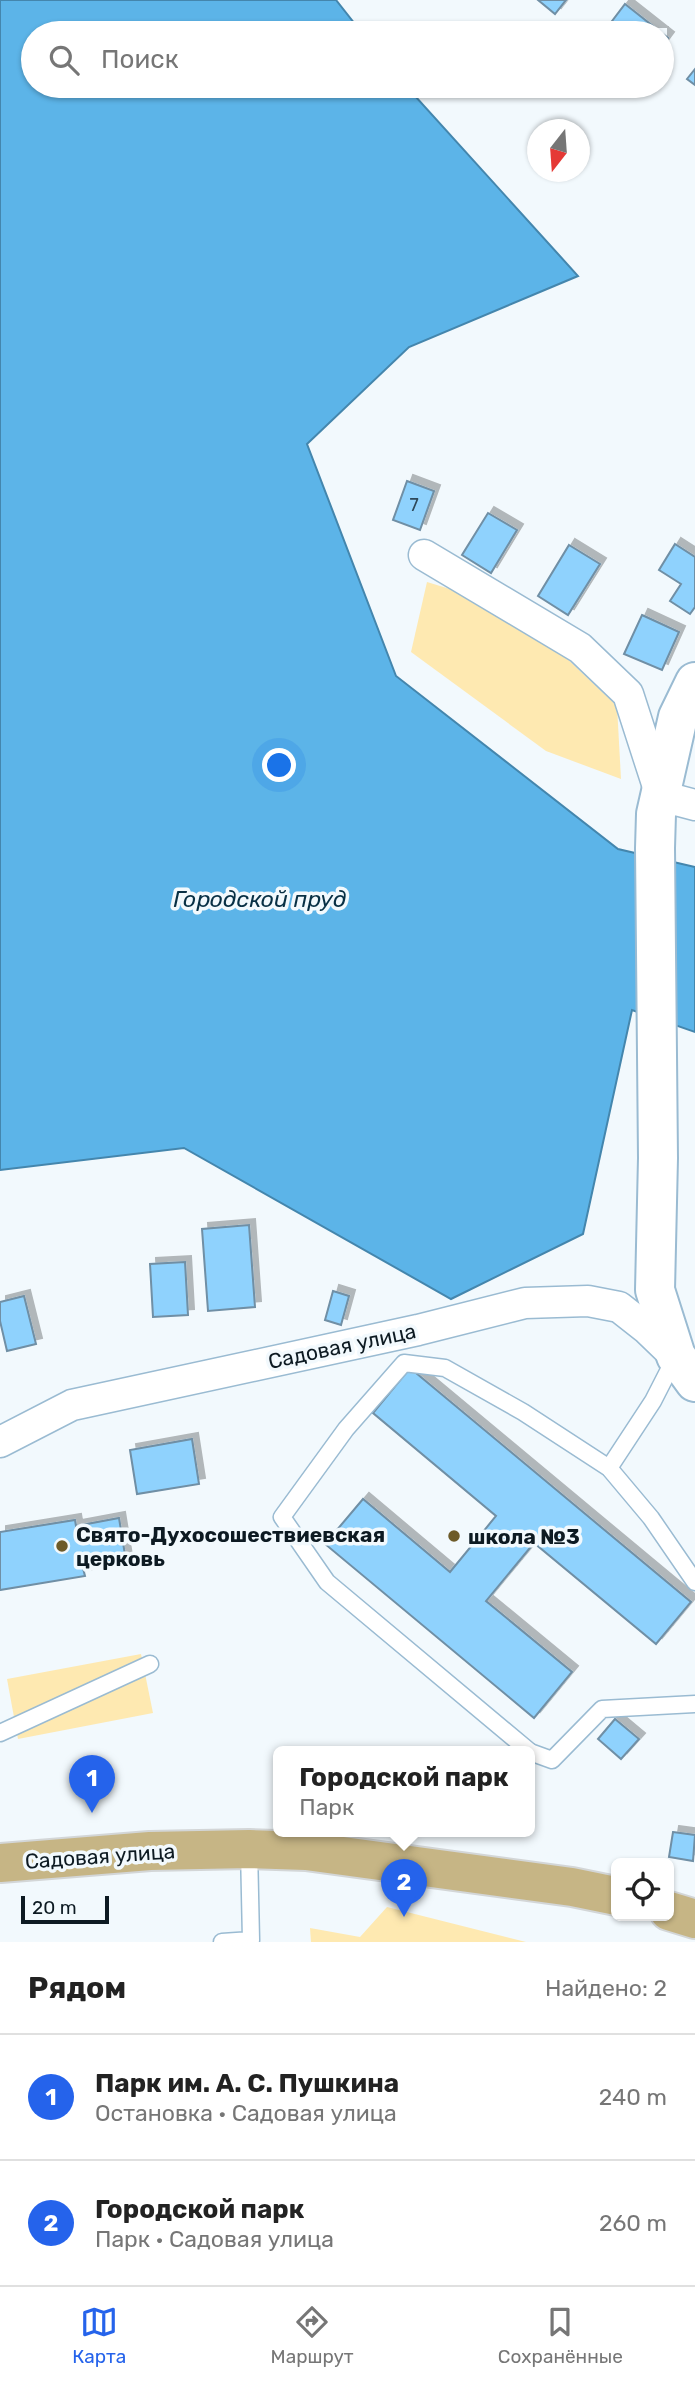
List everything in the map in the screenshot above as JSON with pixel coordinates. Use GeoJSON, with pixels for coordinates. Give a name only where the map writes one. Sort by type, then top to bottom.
{"type":"FeatureCollection","features":[{"type":"Feature","properties":{"kind":"main road","name":"Садовая улица"},"geometry":{"type":"LineString","coordinates":[[0,1863],[150,1851],[306,1851],[572,1887],[611,1895]]}},
{"type":"Feature","properties":{"kind":"main road"},"geometry":{"type":"LineString","coordinates":[[674,1913],[695,1920]]}},
{"type":"Feature","properties":{"kind":"street"},"geometry":{"type":"LineString","coordinates":[[424,555],[580,648],[628,694],[678,800]]}},
{"type":"Feature","properties":{"kind":"street"},"geometry":{"type":"LineString","coordinates":[[678,800],[678,717],[695,682]]}},
{"type":"Feature","properties":{"kind":"street"},"geometry":{"type":"LineString","coordinates":[[678,800],[656,814],[658,1158],[655,1290],[685,1369]]}},
{"type":"Feature","properties":{"kind":"street","name":"Садовая улица"},"geometry":{"type":"LineString","coordinates":[[0,1442],[72,1405],[418,1330],[525,1303],[588,1301],[619,1307],[647,1329],[685,1369]]}},
{"type":"Feature","properties":{"kind":"lane"},"geometry":{"type":"LineString","coordinates":[[523,1746],[327,1582],[282,1517],[346,1429],[404,1363],[445,1368],[523,1412],[609,1468],[650,1518],[695,1582]]}},
{"type":"Feature","properties":{"kind":"lane"},"geometry":{"type":"LineString","coordinates":[[609,1468],[653,1401],[685,1369]]}},
{"type":"Feature","properties":{"kind":"lane"},"geometry":{"type":"LineString","coordinates":[[0,1732],[150,1664]]}},
{"type":"Feature","properties":{"kind":"lane"},"geometry":{"type":"LineString","coordinates":[[535,1753],[552,1760],[602,1709],[695,1703]]}},
{"type":"Feature","properties":{"kind":"lane"},"geometry":{"type":"LineString","coordinates":[[222,1942],[251,1940],[249,1849]]}},
{"type":"Feature","properties":{"kind":"shaded area"},"geometry":{"type":"Polygon","coordinates":[[[427,582],[463,593],[559,651],[617,706],[621,779],[546,751],[411,652],[427,582]]]}},
{"type":"Feature","properties":{"kind":"shaded area"},"geometry":{"type":"Polygon","coordinates":[[[141,1654],[153,1713],[18,1739],[7,1679],[141,1654]]]}},
{"type":"Feature","properties":{"kind":"shaded area"},"geometry":{"type":"Polygon","coordinates":[[[387,1907],[526,1942],[311,1942],[310,1928],[360,1937],[387,1907]]]}},
{"type":"Feature","properties":{"kind":"water","name":"Городской пруд"},"geometry":{"type":"Polygon","coordinates":[[[0,0],[336,0],[353,21],[21,21],[21,98],[417,98],[578,276],[409,347],[307,444],[396,676],[618,849],[695,867],[695,1032],[632,1010],[583,1234],[451,1299],[184,1148],[0,1170],[0,0]]]}},
{"type":"Feature","properties":{"kind":"building"},"geometry":{"type":"Polygon","coordinates":[[[538,0],[566,0],[555,14],[538,0]]]}},
{"type":"Feature","properties":{"kind":"building"},"geometry":{"type":"Polygon","coordinates":[[[625,4],[647,21],[612,21],[625,4]]]}},
{"type":"Feature","properties":{"kind":"building"},"geometry":{"type":"Polygon","coordinates":[[[695,69],[695,85],[687,79],[695,69]]]}},
{"type":"Feature","properties":{"kind":"building"},"geometry":{"type":"Polygon","coordinates":[[[407,481],[434,491],[420,530],[393,520],[407,481]]]}},
{"type":"Feature","properties":{"kind":"building"},"geometry":{"type":"Polygon","coordinates":[[[488,513],[517,530],[491,573],[462,555],[488,513]]]}},
{"type":"Feature","properties":{"kind":"building"},"geometry":{"type":"Polygon","coordinates":[[[675,544],[695,557],[695,607],[690,614],[670,601],[681,584],[659,570],[675,544]]]}},
{"type":"Feature","properties":{"kind":"building"},"geometry":{"type":"Polygon","coordinates":[[[569,545],[600,564],[568,615],[538,596],[569,545]]]}},
{"type":"Feature","properties":{"kind":"building"},"geometry":{"type":"Polygon","coordinates":[[[642,615],[679,632],[662,670],[624,654],[642,615]]]}},
{"type":"Feature","properties":{"kind":"building"},"geometry":{"type":"Polygon","coordinates":[[[249,1225],[255,1307],[208,1311],[202,1229],[249,1225]]]}},
{"type":"Feature","properties":{"kind":"building"},"geometry":{"type":"Polygon","coordinates":[[[185,1262],[188,1315],[153,1317],[150,1264],[185,1262]]]}},
{"type":"Feature","properties":{"kind":"building"},"geometry":{"type":"Polygon","coordinates":[[[333,1291],[349,1296],[341,1325],[325,1320],[333,1291]]]}},
{"type":"Feature","properties":{"kind":"building"},"geometry":{"type":"Polygon","coordinates":[[[24,1296],[36,1344],[7,1351],[0,1321],[0,1302],[24,1296]]]}},
{"type":"Feature","properties":{"kind":"building"},"geometry":{"type":"Polygon","coordinates":[[[410,1368],[691,1602],[656,1644],[534,1543],[486,1601],[572,1672],[534,1718],[325,1544],[363,1499],[450,1572],[496,1516],[373,1413],[410,1368]]]}},
{"type":"Feature","properties":{"kind":"building"},"geometry":{"type":"Polygon","coordinates":[[[192,1439],[199,1484],[137,1494],[130,1450],[192,1439]]]}},
{"type":"Feature","properties":{"kind":"building","name":"Свято-Духосошествиевская церковь"},"geometry":{"type":"Polygon","coordinates":[[[119,1518],[126,1561],[83,1568],[85,1576],[0,1590],[0,1532],[75,1520],[76,1526],[119,1518]]]}},
{"type":"Feature","properties":{"kind":"building"},"geometry":{"type":"Polygon","coordinates":[[[615,1719],[639,1739],[621,1759],[598,1739],[615,1719]]]}},
{"type":"Feature","properties":{"kind":"building"},"geometry":{"type":"Polygon","coordinates":[[[673,1832],[695,1835],[693,1861],[669,1857],[673,1832]]]}},
{"type":"Feature","properties":{"kind":"place","name":"школа №3"},"geometry":{"type":"Point","coordinates":[454,1536]}},
{"type":"Feature","properties":{"kind":"place","name":"Свято-Духосошествиевская церковь"},"geometry":{"type":"Point","coordinates":[62,1546]}},
{"type":"Feature","properties":{"kind":"place","name":"Парк им. А. С. Пушкина"},"geometry":{"type":"Point","coordinates":[92,1813]}},
{"type":"Feature","properties":{"kind":"place","name":"Городской парк"},"geometry":{"type":"Point","coordinates":[404,1917]}}]}
